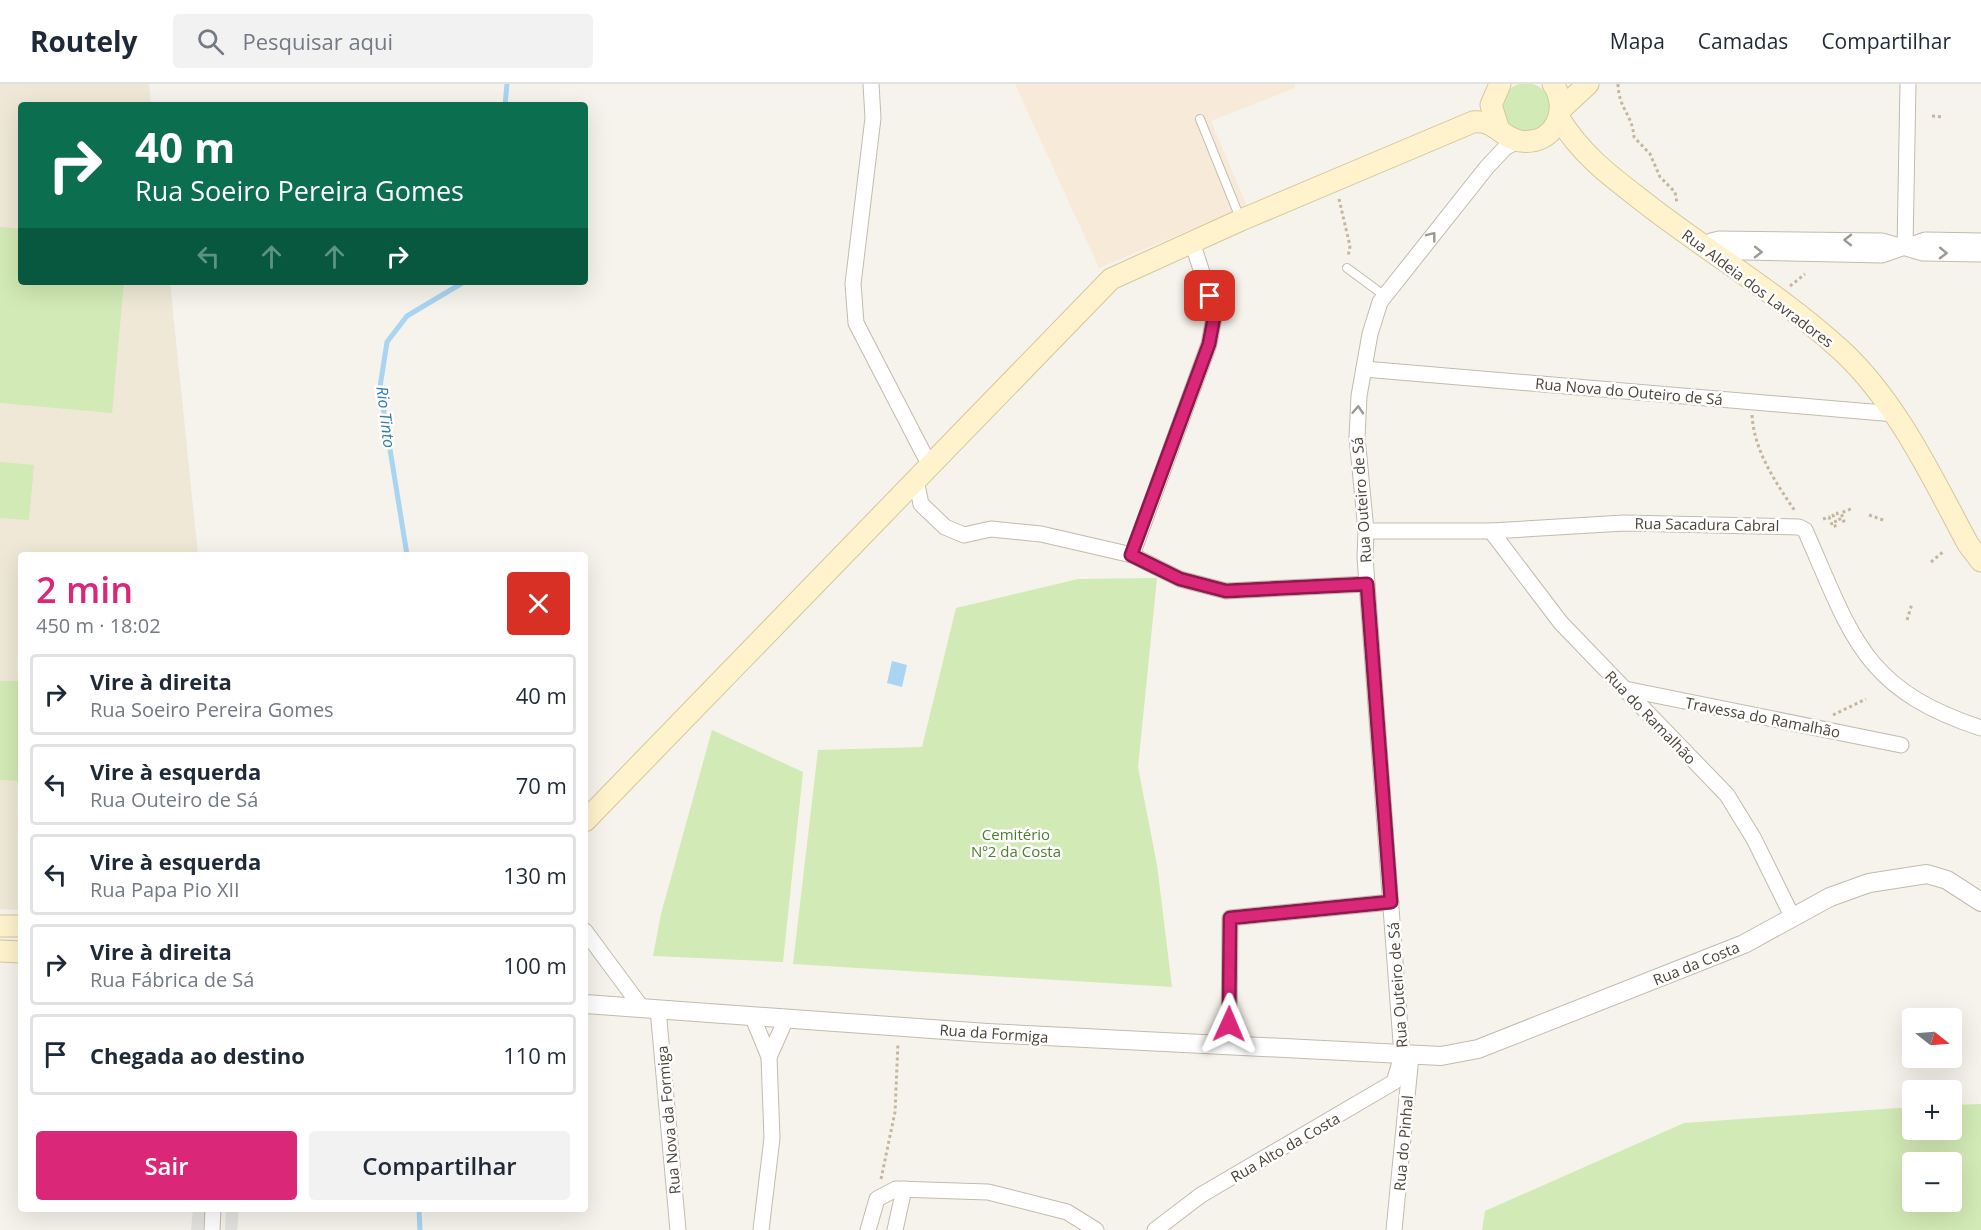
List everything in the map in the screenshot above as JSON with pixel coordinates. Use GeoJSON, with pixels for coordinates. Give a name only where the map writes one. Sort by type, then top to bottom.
{"type":"FeatureCollection","features":[{"type":"Feature","properties":{"kind":"main road","name":"Rua Aldeia dos Lavradores"},"geometry":{"type":"LineString","coordinates":[[1553,84],[1558,91],[1560,114],[1588,158]]}},
{"type":"Feature","properties":{"kind":"main road"},"geometry":{"type":"LineString","coordinates":[[588,818],[1111,279],[1319,186],[1466,125],[1481,121],[1498,127],[1523,141],[1550,133],[1560,114],[1588,84]]}},
{"type":"Feature","properties":{"kind":"main road"},"geometry":{"type":"LineString","coordinates":[[1466,125],[1495,92]]}},
{"type":"Feature","properties":{"kind":"main road"},"geometry":{"type":"LineString","coordinates":[[1495,92],[1498,127]]}},
{"type":"Feature","properties":{"kind":"main road","name":"Rua Aldeia dos Lavradores"},"geometry":{"type":"LineString","coordinates":[[1523,141],[1551,144],[1588,158],[1700,244],[1779,300],[1843,352],[1895,414],[1968,544],[1981,561]]}},
{"type":"Feature","properties":{"kind":"main road"},"geometry":{"type":"LineString","coordinates":[[0,926],[18,926]]}},
{"type":"Feature","properties":{"kind":"main road"},"geometry":{"type":"LineString","coordinates":[[0,951],[18,952]]}},
{"type":"Feature","properties":{"kind":"street"},"geometry":{"type":"LineString","coordinates":[[872,84],[873,118],[853,284],[856,323],[923,473],[921,504],[945,527],[964,535],[991,529],[1041,534],[1131,555],[1180,579],[1226,591],[1367,584]]}},
{"type":"Feature","properties":{"kind":"street"},"geometry":{"type":"LineString","coordinates":[[1905,247],[1908,84]]}},
{"type":"Feature","properties":{"kind":"street","name":"Rua Outeiro de Sá"},"geometry":{"type":"LineString","coordinates":[[1407,1056],[1391,902],[1367,584],[1366,531],[1356,437],[1359,396],[1370,334],[1380,302],[1487,166],[1505,148],[1523,141]]}},
{"type":"Feature","properties":{"kind":"street"},"geometry":{"type":"LineString","coordinates":[[1700,244],[1744,252],[1882,255],[1925,240],[1981,241]]}},
{"type":"Feature","properties":{"kind":"street"},"geometry":{"type":"LineString","coordinates":[[1131,555],[1209,344],[1215,312],[1192,242]]}},
{"type":"Feature","properties":{"kind":"street"},"geometry":{"type":"LineString","coordinates":[[1905,247],[1923,253],[1981,254]]}},
{"type":"Feature","properties":{"kind":"street","name":"Rua Nova do Outeiro de Sá"},"geometry":{"type":"LineString","coordinates":[[1364,369],[1895,414]]}},
{"type":"Feature","properties":{"kind":"street","name":"Rua Sacadura Cabral"},"geometry":{"type":"LineString","coordinates":[[1366,531],[1491,531],[1624,523],[1799,527],[1805,530],[1854,640],[1884,676],[1916,700],[1946,716],[1981,728]]}},
{"type":"Feature","properties":{"kind":"street","name":"Rua do Ramalhão"},"geometry":{"type":"LineString","coordinates":[[1491,531],[1561,623],[1726,795],[1754,839],[1792,915]]}},
{"type":"Feature","properties":{"kind":"street","name":"Travessa do Ramalhão"},"geometry":{"type":"LineString","coordinates":[[1625,689],[1901,745]]}},
{"type":"Feature","properties":{"kind":"street","name":"Rua da Costa"},"geometry":{"type":"LineString","coordinates":[[1407,1056],[1441,1056],[1478,1049],[1744,944],[1792,915],[1830,897],[1869,883],[1927,874],[1947,880],[1981,902]]}},
{"type":"Feature","properties":{"kind":"street"},"geometry":{"type":"LineString","coordinates":[[1229,1045],[1230,918],[1391,902]]}},
{"type":"Feature","properties":{"kind":"street"},"geometry":{"type":"LineString","coordinates":[[588,935],[650,1008]]}},
{"type":"Feature","properties":{"kind":"street","name":"Rua da Formiga"},"geometry":{"type":"LineString","coordinates":[[588,1004],[753,1018],[1089,1040],[1229,1045],[1407,1056]]}},
{"type":"Feature","properties":{"kind":"street","name":"Rua Nova da Formiga"},"geometry":{"type":"LineString","coordinates":[[650,1008],[678,1230]]}},
{"type":"Feature","properties":{"kind":"street"},"geometry":{"type":"LineString","coordinates":[[753,1018],[769,1057],[772,1138],[761,1230]]}},
{"type":"Feature","properties":{"kind":"street"},"geometry":{"type":"LineString","coordinates":[[769,1057],[786,1019]]}},
{"type":"Feature","properties":{"kind":"street","name":"Rua Alto da Costa"},"geometry":{"type":"LineString","coordinates":[[1155,1230],[1201,1194],[1394,1083],[1407,1056]]}},
{"type":"Feature","properties":{"kind":"street","name":"Rua do Pinhal"},"geometry":{"type":"LineString","coordinates":[[1394,1230],[1407,1056]]}},
{"type":"Feature","properties":{"kind":"street"},"geometry":{"type":"LineString","coordinates":[[868,1230],[877,1199],[896,1189],[988,1192],[1066,1212],[1096,1230]]}},
{"type":"Feature","properties":{"kind":"street"},"geometry":{"type":"LineString","coordinates":[[895,1230],[904,1189]]}},
{"type":"Feature","properties":{"kind":"street"},"geometry":{"type":"LineString","coordinates":[[212,1230],[213,1212]]}},
{"type":"Feature","properties":{"kind":"lane"},"geometry":{"type":"LineString","coordinates":[[1200,119],[1241,220]]}},
{"type":"Feature","properties":{"kind":"lane"},"geometry":{"type":"LineString","coordinates":[[1347,268],[1384,296]]}},
{"type":"Feature","properties":{"kind":"path"},"geometry":{"type":"LineString","coordinates":[[1618,84],[1619,102],[1633,123],[1634,137],[1650,154],[1660,177],[1675,192],[1678,202]]}},
{"type":"Feature","properties":{"kind":"path"},"geometry":{"type":"LineString","coordinates":[[1932,116],[1943,117]]}},
{"type":"Feature","properties":{"kind":"path"},"geometry":{"type":"LineString","coordinates":[[1319,186],[1322,195],[1337,190],[1350,246],[1347,268]]}},
{"type":"Feature","properties":{"kind":"path"},"geometry":{"type":"LineString","coordinates":[[1790,286],[1804,274]]}},
{"type":"Feature","properties":{"kind":"path"},"geometry":{"type":"LineString","coordinates":[[1752,402],[1753,427],[1770,474],[1795,511]]}},
{"type":"Feature","properties":{"kind":"path"},"geometry":{"type":"LineString","coordinates":[[1824,519],[1829,517],[1833,527],[1837,525],[1833,515],[1837,513],[1841,522],[1844,521],[1841,513],[1853,508]]}},
{"type":"Feature","properties":{"kind":"path"},"geometry":{"type":"LineString","coordinates":[[1869,515],[1886,521]]}},
{"type":"Feature","properties":{"kind":"path"},"geometry":{"type":"LineString","coordinates":[[1931,562],[1944,552]]}},
{"type":"Feature","properties":{"kind":"path"},"geometry":{"type":"LineString","coordinates":[[1907,620],[1912,604]]}},
{"type":"Feature","properties":{"kind":"path"},"geometry":{"type":"LineString","coordinates":[[1832,715],[1866,699]]}},
{"type":"Feature","properties":{"kind":"path"},"geometry":{"type":"LineString","coordinates":[[877,1199],[895,1112],[899,1026]]}},
{"type":"Feature","properties":{"kind":"shaded area"},"geometry":{"type":"Polygon","coordinates":[[[0,84],[149,84],[151,102],[18,102],[18,285],[170,285],[198,552],[18,552],[18,910],[0,909],[0,84]]]}},
{"type":"Feature","properties":{"kind":"shaded area"},"geometry":{"type":"Polygon","coordinates":[[[1015,84],[1295,84],[1295,88],[1211,121],[1247,206],[1099,268],[1015,84]]]}},
{"type":"Feature","properties":{"kind":"shaded area"},"geometry":{"type":"Polygon","coordinates":[[[193,1212],[205,1212],[203,1230],[191,1230],[193,1212]]]}},
{"type":"Feature","properties":{"kind":"shaded area"},"geometry":{"type":"Polygon","coordinates":[[[226,1212],[239,1212],[237,1230],[225,1230],[226,1212]]]}},
{"type":"Feature","properties":{"kind":"green space"},"geometry":{"type":"Polygon","coordinates":[[[1521,83],[1531,83],[1546,93],[1550,107],[1546,121],[1540,127],[1531,131],[1521,131],[1506,121],[1502,112],[1502,102],[1512,87],[1521,83]]]}},
{"type":"Feature","properties":{"kind":"green space"},"geometry":{"type":"Polygon","coordinates":[[[0,227],[18,229],[18,285],[124,285],[112,413],[0,403],[0,227]]]}},
{"type":"Feature","properties":{"kind":"green space"},"geometry":{"type":"Polygon","coordinates":[[[0,462],[34,465],[29,520],[0,518],[0,462]]]}},
{"type":"Feature","properties":{"kind":"green space","name":"Cemitério Nº2 da Costa"},"geometry":{"type":"Polygon","coordinates":[[[1157,578],[1138,767],[1157,865],[1172,987],[793,964],[818,750],[922,747],[956,608],[1078,579],[1157,578]]]}},
{"type":"Feature","properties":{"kind":"green space"},"geometry":{"type":"Polygon","coordinates":[[[0,681],[18,681],[18,781],[0,780],[0,681]]]}},
{"type":"Feature","properties":{"kind":"green space"},"geometry":{"type":"Polygon","coordinates":[[[712,730],[803,772],[783,962],[653,956],[661,914],[712,730]]]}},
{"type":"Feature","properties":{"kind":"green space"},"geometry":{"type":"Polygon","coordinates":[[[1981,1104],[1981,1230],[1482,1230],[1485,1211],[1684,1123],[1902,1108],[1902,1140],[1962,1140],[1962,1105],[1981,1104]]]}},
{"type":"Feature","properties":{"kind":"water"},"geometry":{"type":"Polygon","coordinates":[[[892,661],[907,665],[902,687],[887,683],[892,661]]]}},
{"type":"Feature","properties":{"kind":"waterway","name":"Rio Tinto"},"geometry":{"type":"LineString","coordinates":[[505,102],[507,84]]}},
{"type":"Feature","properties":{"kind":"waterway","name":"Rio Tinto"},"geometry":{"type":"LineString","coordinates":[[407,552],[380,387],[387,342],[407,316],[459,285]]}},
{"type":"Feature","properties":{"kind":"waterway","name":"Rio Tinto"},"geometry":{"type":"LineString","coordinates":[[419,1212],[420,1230]]}},
{"type":"Feature","properties":{"kind":"route"},"geometry":{"type":"LineString","coordinates":[[1210,296],[1215,312],[1209,344],[1131,555],[1180,579],[1226,591],[1367,584],[1391,902],[1230,918],[1229,1024]]}}]}
